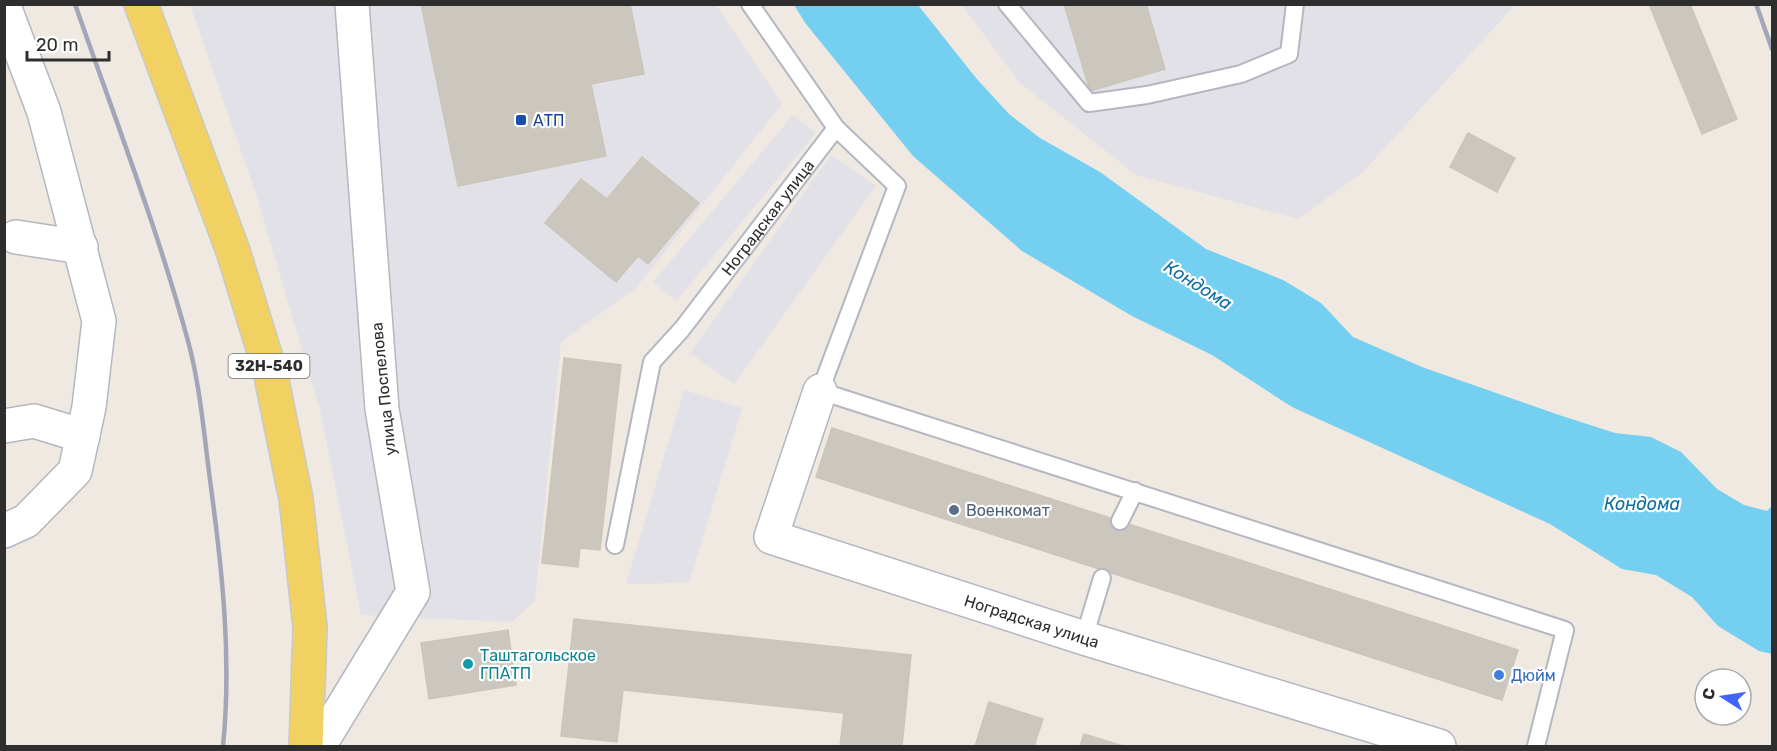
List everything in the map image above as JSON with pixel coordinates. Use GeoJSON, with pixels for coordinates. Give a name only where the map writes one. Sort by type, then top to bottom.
{"type":"FeatureCollection","features":[{"type":"Feature","properties":{"kind":"main road","name":"32Н-540"},"geometry":{"type":"LineString","coordinates":[[141,4],[233,251],[270,371],[296,499],[310,627],[306,747]]}},
{"type":"Feature","properties":{"kind":"street","name":"улица Поспелова"},"geometry":{"type":"LineString","coordinates":[[319,747],[413,592],[382,409],[352,4]]}},
{"type":"Feature","properties":{"kind":"street"},"geometry":{"type":"LineString","coordinates":[[4,6],[44,112],[99,321],[75,471],[27,521],[4,531]]}},
{"type":"Feature","properties":{"kind":"street"},"geometry":{"type":"LineString","coordinates":[[16,237],[81,247]]}},
{"type":"Feature","properties":{"kind":"street","name":"Ноградская улица"},"geometry":{"type":"LineString","coordinates":[[820,391],[771,537],[1391,739],[1439,747]]}},
{"type":"Feature","properties":{"kind":"street"},"geometry":{"type":"LineString","coordinates":[[4,426],[34,421],[82,436]]}},
{"type":"Feature","properties":{"kind":"lane"},"geometry":{"type":"LineString","coordinates":[[750,4],[836,128],[897,186],[820,391],[1565,630],[1536,747]]}},
{"type":"Feature","properties":{"kind":"lane"},"geometry":{"type":"LineString","coordinates":[[1007,4],[1089,103],[1147,95],[1241,74],[1289,54],[1295,4]]}},
{"type":"Feature","properties":{"kind":"lane","name":"Ноградская улица"},"geometry":{"type":"LineString","coordinates":[[615,545],[652,362],[682,329],[836,128]]}},
{"type":"Feature","properties":{"kind":"lane"},"geometry":{"type":"LineString","coordinates":[[1120,521],[1135,491]]}},
{"type":"Feature","properties":{"kind":"lane"},"geometry":{"type":"LineString","coordinates":[[1084,638],[1102,578]]}},
{"type":"Feature","properties":{"kind":"shaded area","name":"Таштагольское ГПАТП"},"geometry":{"type":"Polygon","coordinates":[[[190,5],[716,5],[782,104],[636,288],[561,342],[535,601],[512,622],[361,615],[320,410],[256,194],[190,5]]]}},
{"type":"Feature","properties":{"kind":"shaded area"},"geometry":{"type":"Polygon","coordinates":[[[962,5],[1515,5],[1362,173],[1298,219],[1136,175],[1019,82],[962,5]]]}},
{"type":"Feature","properties":{"kind":"shaded area"},"geometry":{"type":"Polygon","coordinates":[[[793,115],[816,133],[676,301],[653,282],[793,115]]]}},
{"type":"Feature","properties":{"kind":"shaded area"},"geometry":{"type":"Polygon","coordinates":[[[831,155],[876,186],[734,384],[690,353],[831,155]]]}},
{"type":"Feature","properties":{"kind":"shaded area"},"geometry":{"type":"Polygon","coordinates":[[[684,390],[742,408],[689,583],[626,584],[684,390]]]}},
{"type":"Feature","properties":{"kind":"water","name":"Кондома"},"geometry":{"type":"Polygon","coordinates":[[[794,5],[918,5],[976,78],[1009,114],[1040,138],[1100,172],[1206,249],[1283,280],[1321,303],[1353,337],[1422,367],[1559,415],[1615,433],[1651,437],[1681,452],[1717,489],[1744,505],[1767,511],[1772,506],[1772,654],[1759,651],[1718,626],[1692,597],[1656,575],[1622,569],[1550,524],[1292,407],[1212,355],[1132,316],[1022,251],[913,156],[806,24],[794,5]]]}},
{"type":"Feature","properties":{"kind":"building","name":"АТП"},"geometry":{"type":"Polygon","coordinates":[[[421,4],[630,4],[644,74],[591,84],[606,156],[458,186],[421,4]]]}},
{"type":"Feature","properties":{"kind":"building"},"geometry":{"type":"Polygon","coordinates":[[[1064,4],[1146,4],[1165,69],[1090,91],[1064,4]]]}},
{"type":"Feature","properties":{"kind":"building"},"geometry":{"type":"Polygon","coordinates":[[[1649,4],[1690,4],[1737,119],[1702,134],[1649,4]]]}},
{"type":"Feature","properties":{"kind":"building"},"geometry":{"type":"Polygon","coordinates":[[[1468,133],[1515,158],[1497,192],[1450,167],[1468,133]]]}},
{"type":"Feature","properties":{"kind":"building"},"geometry":{"type":"Polygon","coordinates":[[[642,157],[699,203],[648,264],[638,256],[616,282],[545,223],[581,179],[607,199],[642,157]]]}},
{"type":"Feature","properties":{"kind":"building"},"geometry":{"type":"Polygon","coordinates":[[[564,358],[621,365],[600,550],[580,548],[578,567],[542,563],[564,358]]]}},
{"type":"Feature","properties":{"kind":"building"},"geometry":{"type":"Polygon","coordinates":[[[832,428],[1518,650],[1502,700],[816,477],[832,428]]]}},
{"type":"Feature","properties":{"kind":"building"},"geometry":{"type":"Polygon","coordinates":[[[574,619],[911,655],[902,746],[840,746],[844,713],[623,690],[617,742],[561,736],[574,619]]]}},
{"type":"Feature","properties":{"kind":"building","name":"Таштагольское ГПАТП"},"geometry":{"type":"Polygon","coordinates":[[[508,630],[516,685],[429,699],[421,643],[508,630]]]}},
{"type":"Feature","properties":{"kind":"building"},"geometry":{"type":"Polygon","coordinates":[[[989,702],[1043,719],[1034,746],[975,746],[989,702]]]}},
{"type":"Feature","properties":{"kind":"building"},"geometry":{"type":"Polygon","coordinates":[[[1084,734],[1123,746],[1080,746],[1084,734]]]}},
{"type":"Feature","properties":{"kind":"railway"},"geometry":{"type":"LineString","coordinates":[[75,4],[163,256],[196,375],[222,579],[226,646],[226,713],[223,746]]}},
{"type":"Feature","properties":{"kind":"railway"},"geometry":{"type":"LineString","coordinates":[[1756,4],[1772,49]]}},
{"type":"Feature","properties":{"kind":"place","name":"АТП"},"geometry":{"type":"Point","coordinates":[521,120]}},
{"type":"Feature","properties":{"kind":"place","name":"Военкомат"},"geometry":{"type":"Point","coordinates":[954,510]}},
{"type":"Feature","properties":{"kind":"place","name":"Таштагольское ГПАТП"},"geometry":{"type":"Point","coordinates":[468,664]}},
{"type":"Feature","properties":{"kind":"place","name":"Дюйм"},"geometry":{"type":"Point","coordinates":[1499,675]}}]}
